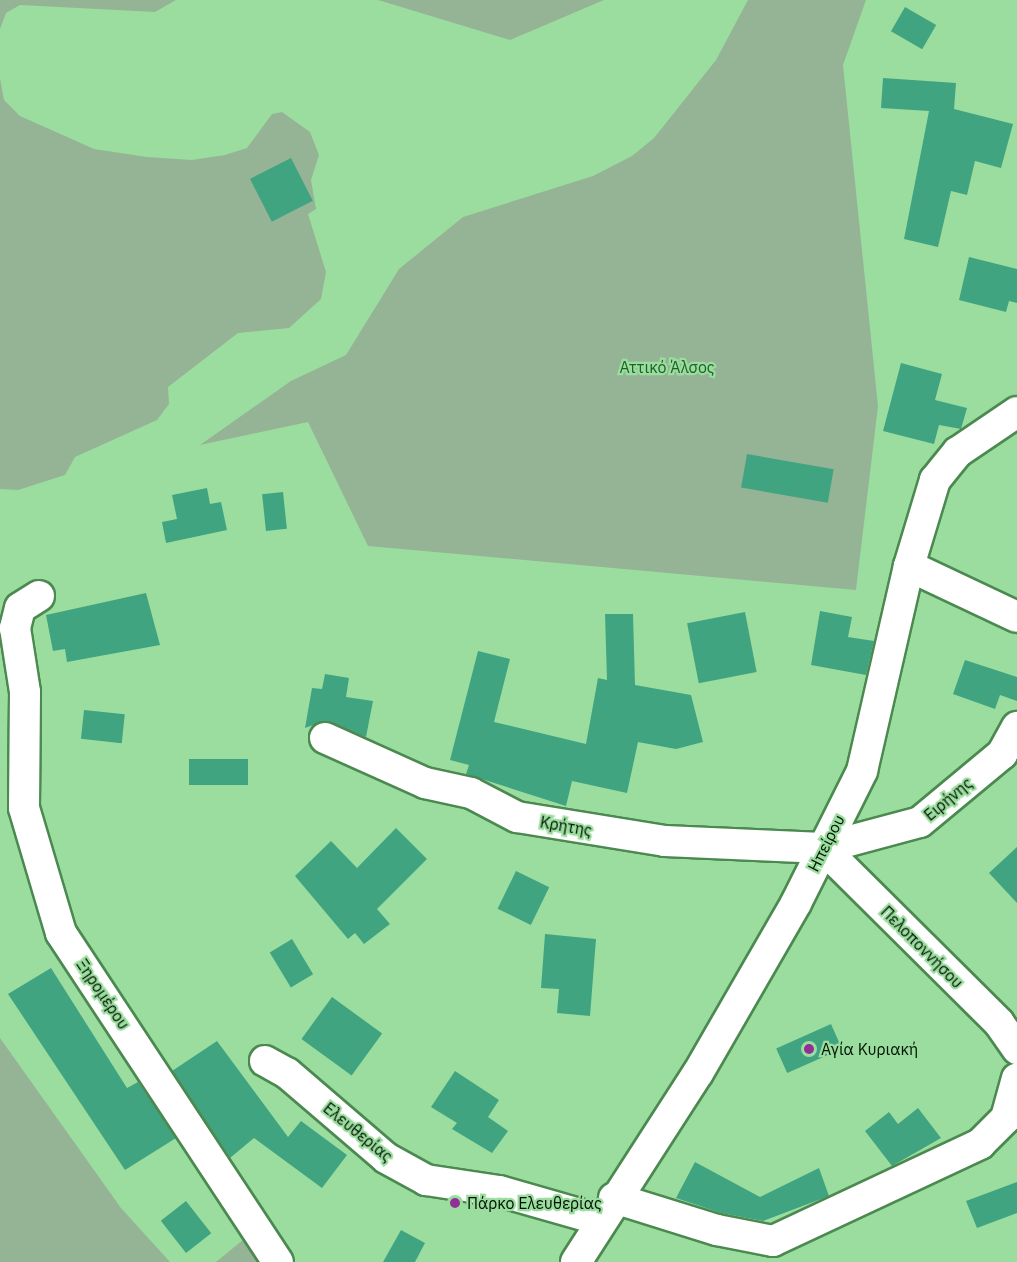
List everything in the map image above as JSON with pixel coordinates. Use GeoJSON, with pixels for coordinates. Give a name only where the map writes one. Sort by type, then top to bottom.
{"type":"FeatureCollection","features":[{"type":"Feature","properties":{"kind":"street","name":"Ηπείρου"},"geometry":{"type":"LineString","coordinates":[[576,1262],[607,1209],[698,1073],[823,848],[862,771],[909,566],[935,480],[958,452],[1017,412]]}},
{"type":"Feature","properties":{"kind":"street"},"geometry":{"type":"LineString","coordinates":[[909,566],[1017,617]]}},
{"type":"Feature","properties":{"kind":"street","name":"Ξηρομέρου"},"geometry":{"type":"LineString","coordinates":[[39,596],[20,608],[15,628],[25,692],[24,808],[61,933],[278,1262]]}},
{"type":"Feature","properties":{"kind":"street","name":"Ειρήνης"},"geometry":{"type":"LineString","coordinates":[[823,848],[920,822],[1002,754],[1017,727]]}},
{"type":"Feature","properties":{"kind":"street","name":"Κρήτης"},"geometry":{"type":"LineString","coordinates":[[325,738],[425,783],[471,794],[517,817],[664,841],[823,848]]}},
{"type":"Feature","properties":{"kind":"street","name":"Πελοποννήσου"},"geometry":{"type":"LineString","coordinates":[[823,848],[999,1023],[1017,1049]]}},
{"type":"Feature","properties":{"kind":"street","name":"Ελευθερίας"},"geometry":{"type":"LineString","coordinates":[[264,1061],[287,1073],[386,1158],[426,1180],[607,1209]]}},
{"type":"Feature","properties":{"kind":"street"},"geometry":{"type":"LineString","coordinates":[[607,1209],[773,1241],[980,1144],[1006,1118],[1017,1078]]}},
{"type":"Feature","properties":{"kind":"green space"},"geometry":{"type":"Polygon","coordinates":[[[0,0],[176,0],[155,12],[20,5],[6,13],[0,29],[0,0]]]}},
{"type":"Feature","properties":{"kind":"green space"},"geometry":{"type":"Polygon","coordinates":[[[378,0],[604,0],[510,40],[378,0]]]}},
{"type":"Feature","properties":{"kind":"green space","name":"Αττικό Άλσος"},"geometry":{"type":"Polygon","coordinates":[[[748,0],[866,0],[843,65],[878,406],[856,590],[368,546],[308,422],[200,445],[291,381],[346,355],[399,269],[463,217],[593,176],[632,156],[654,138],[716,60],[748,0]]]}},
{"type":"Feature","properties":{"kind":"green space"},"geometry":{"type":"Polygon","coordinates":[[[0,78],[4,100],[20,116],[94,149],[147,157],[192,160],[225,155],[247,148],[272,114],[282,112],[310,132],[319,155],[311,180],[316,209],[308,214],[326,272],[321,299],[289,328],[238,333],[168,387],[169,404],[157,420],[75,457],[65,475],[18,490],[0,489],[0,78]]]}},
{"type":"Feature","properties":{"kind":"green space"},"geometry":{"type":"Polygon","coordinates":[[[0,1038],[121,1208],[170,1262],[0,1262],[0,1038]]]}},
{"type":"Feature","properties":{"kind":"green space"},"geometry":{"type":"Polygon","coordinates":[[[244,1239],[262,1262],[216,1262],[244,1239]]]}},
{"type":"Feature","properties":{"kind":"building"},"geometry":{"type":"Polygon","coordinates":[[[905,7],[936,25],[922,49],[891,31],[905,7]]]}},
{"type":"Feature","properties":{"kind":"building"},"geometry":{"type":"Polygon","coordinates":[[[883,78],[956,83],[954,109],[1013,124],[1001,168],[975,161],[967,195],[951,191],[938,247],[904,239],[929,111],[881,108],[883,78]]]}},
{"type":"Feature","properties":{"kind":"building"},"geometry":{"type":"Polygon","coordinates":[[[291,158],[313,201],[272,222],[250,179],[291,158]]]}},
{"type":"Feature","properties":{"kind":"building"},"geometry":{"type":"Polygon","coordinates":[[[969,257],[1017,269],[1017,303],[1009,301],[1006,312],[959,300],[969,257]]]}},
{"type":"Feature","properties":{"kind":"building"},"geometry":{"type":"Polygon","coordinates":[[[901,363],[942,374],[935,400],[967,408],[961,429],[939,425],[934,444],[883,431],[901,363]]]}},
{"type":"Feature","properties":{"kind":"building"},"geometry":{"type":"Polygon","coordinates":[[[747,454],[834,469],[828,503],[741,487],[747,454]]]}},
{"type":"Feature","properties":{"kind":"building"},"geometry":{"type":"Polygon","coordinates":[[[207,488],[210,504],[221,502],[227,530],[166,543],[162,522],[177,519],[172,495],[207,488]]]}},
{"type":"Feature","properties":{"kind":"building"},"geometry":{"type":"Polygon","coordinates":[[[283,492],[287,529],[266,531],[262,494],[283,492]]]}},
{"type":"Feature","properties":{"kind":"building"},"geometry":{"type":"Polygon","coordinates":[[[146,593],[160,645],[67,662],[65,649],[53,651],[46,615],[146,593]]]}},
{"type":"Feature","properties":{"kind":"building"},"geometry":{"type":"Polygon","coordinates":[[[820,611],[852,617],[848,637],[874,641],[866,675],[811,665],[820,611]]]}},
{"type":"Feature","properties":{"kind":"building"},"geometry":{"type":"Polygon","coordinates":[[[745,612],[757,672],[699,683],[687,623],[745,612]]]}},
{"type":"Feature","properties":{"kind":"building"},"geometry":{"type":"Polygon","coordinates":[[[605,614],[633,614],[635,685],[691,695],[703,742],[676,749],[638,742],[627,793],[572,781],[566,806],[466,774],[469,765],[450,760],[478,651],[510,659],[494,722],[586,744],[598,678],[607,680],[605,614]]]}},
{"type":"Feature","properties":{"kind":"building"},"geometry":{"type":"Polygon","coordinates":[[[965,660],[1017,677],[1017,701],[1000,695],[995,709],[953,694],[965,660]]]}},
{"type":"Feature","properties":{"kind":"building"},"geometry":{"type":"Polygon","coordinates":[[[325,674],[349,678],[346,697],[373,701],[366,737],[324,721],[305,728],[312,688],[322,689],[325,674]]]}},
{"type":"Feature","properties":{"kind":"building"},"geometry":{"type":"Polygon","coordinates":[[[84,710],[125,714],[122,743],[81,739],[84,710]]]}},
{"type":"Feature","properties":{"kind":"building"},"geometry":{"type":"Polygon","coordinates":[[[189,759],[248,759],[248,785],[189,785],[189,759]]]}},
{"type":"Feature","properties":{"kind":"building"},"geometry":{"type":"Polygon","coordinates":[[[396,828],[427,859],[377,909],[390,924],[364,944],[355,933],[348,939],[295,876],[331,841],[357,868],[396,828]]]}},
{"type":"Feature","properties":{"kind":"building"},"geometry":{"type":"Polygon","coordinates":[[[1017,847],[1017,903],[989,873],[1017,847]]]}},
{"type":"Feature","properties":{"kind":"building"},"geometry":{"type":"Polygon","coordinates":[[[516,871],[549,887],[531,925],[498,909],[516,871]]]}},
{"type":"Feature","properties":{"kind":"building"},"geometry":{"type":"Polygon","coordinates":[[[545,934],[596,939],[590,1016],[557,1013],[559,989],[541,988],[545,934]]]}},
{"type":"Feature","properties":{"kind":"building"},"geometry":{"type":"Polygon","coordinates":[[[292,939],[313,974],[291,988],[270,952],[292,939]]]}},
{"type":"Feature","properties":{"kind":"building"},"geometry":{"type":"Polygon","coordinates":[[[51,968],[127,1088],[138,1082],[176,1138],[125,1170],[8,994],[51,968]]]}},
{"type":"Feature","properties":{"kind":"building"},"geometry":{"type":"Polygon","coordinates":[[[332,997],[382,1033],[352,1076],[301,1039],[332,997]]]}},
{"type":"Feature","properties":{"kind":"building","name":"Αγία Κυριακή"},"geometry":{"type":"Polygon","coordinates":[[[831,1024],[842,1049],[787,1073],[776,1048],[831,1024]]]}},
{"type":"Feature","properties":{"kind":"building"},"geometry":{"type":"Polygon","coordinates":[[[217,1041],[288,1137],[301,1121],[347,1155],[322,1188],[254,1138],[230,1158],[172,1071],[217,1041]]]}},
{"type":"Feature","properties":{"kind":"building"},"geometry":{"type":"Polygon","coordinates":[[[455,1071],[499,1100],[488,1117],[508,1131],[492,1153],[452,1129],[457,1123],[431,1107],[455,1071]]]}},
{"type":"Feature","properties":{"kind":"building"},"geometry":{"type":"Polygon","coordinates":[[[918,1108],[941,1138],[892,1166],[865,1131],[889,1112],[898,1124],[918,1108]]]}},
{"type":"Feature","properties":{"kind":"building"},"geometry":{"type":"Polygon","coordinates":[[[695,1162],[760,1197],[819,1168],[829,1196],[763,1221],[721,1213],[676,1198],[695,1162]]]}},
{"type":"Feature","properties":{"kind":"building"},"geometry":{"type":"Polygon","coordinates":[[[1017,1182],[1017,1213],[977,1228],[966,1201],[1017,1182]]]}},
{"type":"Feature","properties":{"kind":"building"},"geometry":{"type":"Polygon","coordinates":[[[186,1201],[211,1233],[186,1253],[161,1221],[186,1201]]]}},
{"type":"Feature","properties":{"kind":"building"},"geometry":{"type":"Polygon","coordinates":[[[401,1230],[425,1243],[415,1262],[383,1262],[401,1230]]]}},
{"type":"Feature","properties":{"kind":"place","name":"Αγία Κυριακή"},"geometry":{"type":"Point","coordinates":[809,1049]}},
{"type":"Feature","properties":{"kind":"place","name":"Πάρκο Ελευθερίας"},"geometry":{"type":"Point","coordinates":[455,1203]}}]}
